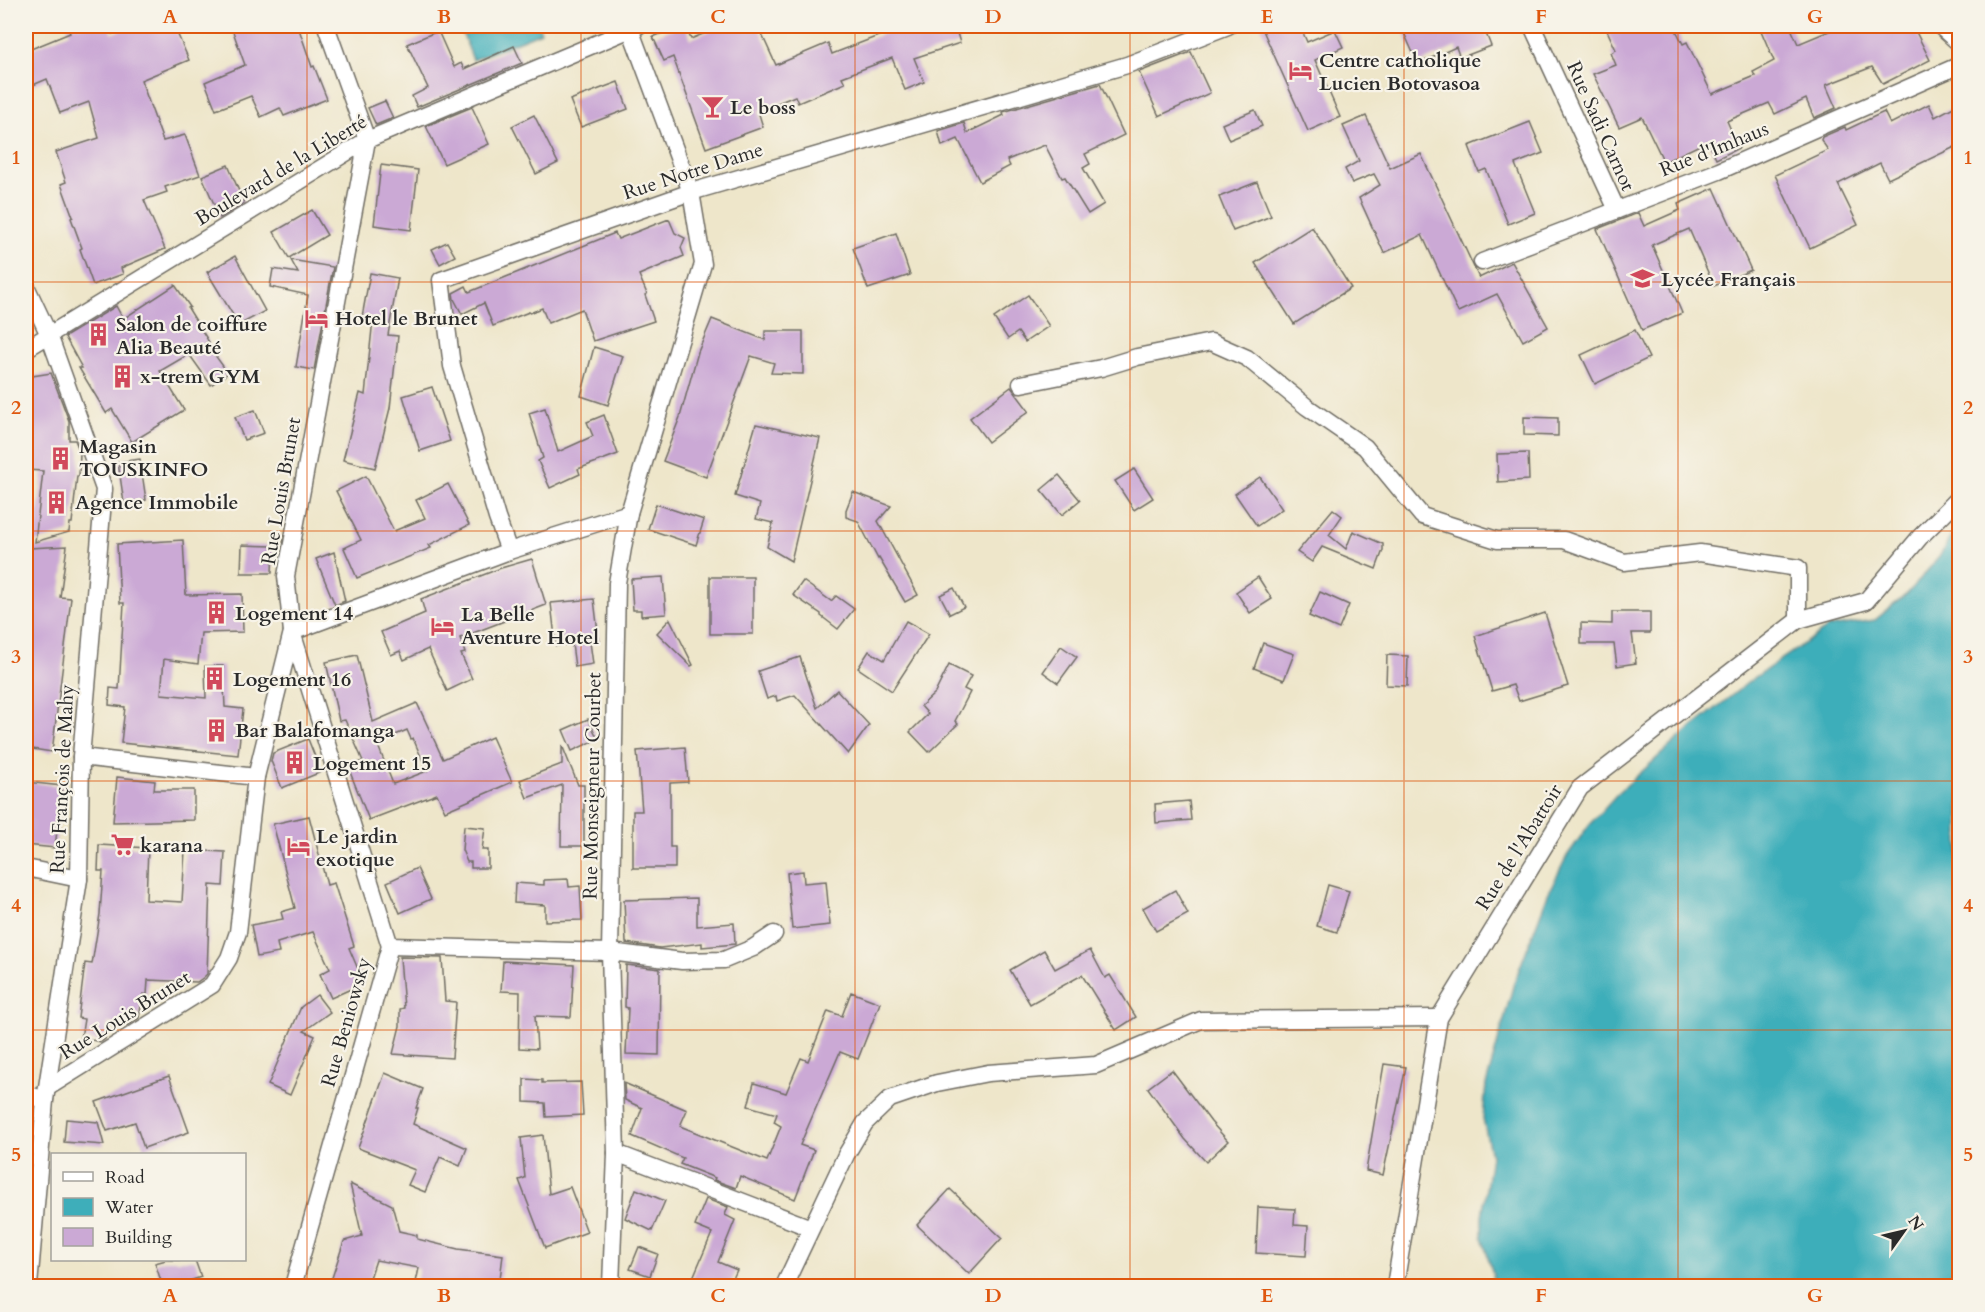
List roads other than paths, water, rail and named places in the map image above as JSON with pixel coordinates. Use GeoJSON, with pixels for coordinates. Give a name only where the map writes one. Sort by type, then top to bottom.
{"type":"FeatureCollection","features":[{"type":"Feature","properties":{"kind":"street"},"geometry":{"type":"LineString","coordinates":[[326,26],[367,141]]}},
{"type":"Feature","properties":{"kind":"street","name":"Rue Notre Dame"},"geometry":{"type":"LineString","coordinates":[[509,551],[452,366],[441,280],[692,192],[1127,65],[1228,26]]}},
{"type":"Feature","properties":{"kind":"street","name":"Rue Sadi Carnot"},"geometry":{"type":"LineString","coordinates":[[1532,26],[1617,210]]}},
{"type":"Feature","properties":{"kind":"street"},"geometry":{"type":"LineString","coordinates":[[1940,26],[1959,44]]}},
{"type":"Feature","properties":{"kind":"street","name":"Boulevard de la Liberté"},"geometry":{"type":"LineString","coordinates":[[26,349],[367,141],[632,27]]}},
{"type":"Feature","properties":{"kind":"street","name":"Rue Monseigneur Courbet"},"geometry":{"type":"LineString","coordinates":[[611,1287],[616,1153],[610,952],[617,583],[629,513],[703,264],[692,192],[632,27]]}},
{"type":"Feature","properties":{"kind":"street","name":"Rue d'Imhaus"},"geometry":{"type":"LineString","coordinates":[[1482,262],[1719,171],[1959,65]]}},
{"type":"Feature","properties":{"kind":"street","name":"Rue Louis Brunet"},"geometry":{"type":"LineString","coordinates":[[46,1094],[212,985],[229,958],[238,932],[256,777],[292,632],[286,576],[367,141]]}},
{"type":"Feature","properties":{"kind":"street","name":"Rue François de Mahy"},"geometry":{"type":"LineString","coordinates":[[26,286],[49,335],[104,489],[81,757],[79,879],[46,1094],[29,1287]]}},
{"type":"Feature","properties":{"kind":"street"},"geometry":{"type":"LineString","coordinates":[[1021,384],[1211,342],[1246,358],[1307,407],[1365,447],[1422,516],[1497,540],[1564,540],[1624,562],[1700,553],[1798,568],[1798,620]]}},
{"type":"Feature","properties":{"kind":"street","name":"Rue de l'Abattoir"},"geometry":{"type":"LineString","coordinates":[[1395,1287],[1439,1018],[1580,788],[1798,620],[1866,601],[1920,537],[1959,498]]}},
{"type":"Feature","properties":{"kind":"street"},"geometry":{"type":"LineString","coordinates":[[292,632],[509,551],[629,513]]}},
{"type":"Feature","properties":{"kind":"street","name":"Rue Beniowsky"},"geometry":{"type":"LineString","coordinates":[[292,632],[390,946],[292,1287]]}},
{"type":"Feature","properties":{"kind":"street"},"geometry":{"type":"LineString","coordinates":[[81,757],[256,777]]}},
{"type":"Feature","properties":{"kind":"street"},"geometry":{"type":"LineString","coordinates":[[26,868],[79,879]]}},
{"type":"Feature","properties":{"kind":"street"},"geometry":{"type":"LineString","coordinates":[[390,946],[610,952],[682,961],[724,960],[753,948],[774,934]]}},
{"type":"Feature","properties":{"kind":"street"},"geometry":{"type":"LineString","coordinates":[[784,1287],[846,1155],[865,1124],[890,1099],[927,1086],[988,1073],[1096,1065],[1201,1020],[1439,1018]]}},
{"type":"Feature","properties":{"kind":"street"},"geometry":{"type":"LineString","coordinates":[[26,1094],[46,1094]]}},
{"type":"Feature","properties":{"kind":"street"},"geometry":{"type":"LineString","coordinates":[[616,1153],[811,1227]]}},
{"type":"Feature","properties":{"kind":"water"},"geometry":{"type":"Polygon","coordinates":[[[471,26],[539,26],[541,32],[473,60],[461,29],[471,26]]]}},
{"type":"Feature","properties":{"kind":"water"},"geometry":{"type":"Polygon","coordinates":[[[1959,522],[1959,1286],[1494,1286],[1493,1274],[1482,1237],[1482,1216],[1491,1156],[1483,1118],[1486,1085],[1514,983],[1548,894],[1567,856],[1589,825],[1617,794],[1679,738],[1751,680],[1829,627],[1875,620],[1908,593],[1939,557],[1959,522]]]}},
{"type":"Feature","properties":{"kind":"place","name":"Centre catholique Lucien Botovasoa"},"geometry":{"type":"Point","coordinates":[1301,71]}},
{"type":"Feature","properties":{"kind":"place","name":"Le boss"},"geometry":{"type":"Point","coordinates":[712,107]}},
{"type":"Feature","properties":{"kind":"place","name":"Lycée Français"},"geometry":{"type":"Point","coordinates":[1643,279]}},
{"type":"Feature","properties":{"kind":"place","name":"Hotel le Brunet"},"geometry":{"type":"Point","coordinates":[317,318]}},
{"type":"Feature","properties":{"kind":"place","name":"Salon de coiffure Alia Beauté"},"geometry":{"type":"Point","coordinates":[98,335]}},
{"type":"Feature","properties":{"kind":"place","name":"x-trem GYM"},"geometry":{"type":"Point","coordinates":[122,376]}},
{"type":"Feature","properties":{"kind":"place","name":"Magasin TOUSKINFO"},"geometry":{"type":"Point","coordinates":[61,458]}},
{"type":"Feature","properties":{"kind":"place","name":"Agence Immobile"},"geometry":{"type":"Point","coordinates":[57,502]}},
{"type":"Feature","properties":{"kind":"place","name":"Logement 14"},"geometry":{"type":"Point","coordinates":[217,613]}},
{"type":"Feature","properties":{"kind":"place","name":"La Belle Aventure Hotel"},"geometry":{"type":"Point","coordinates":[443,626]}},
{"type":"Feature","properties":{"kind":"place","name":"Logement 16"},"geometry":{"type":"Point","coordinates":[215,679]}},
{"type":"Feature","properties":{"kind":"place","name":"Bar Balafomanga"},"geometry":{"type":"Point","coordinates":[217,730]}},
{"type":"Feature","properties":{"kind":"place","name":"Logement 15"},"geometry":{"type":"Point","coordinates":[295,763]}},
{"type":"Feature","properties":{"kind":"place","name":"karana"},"geometry":{"type":"Point","coordinates":[122,845]}},
{"type":"Feature","properties":{"kind":"place","name":"Le jardin exotique"},"geometry":{"type":"Point","coordinates":[298,847]}}]}
